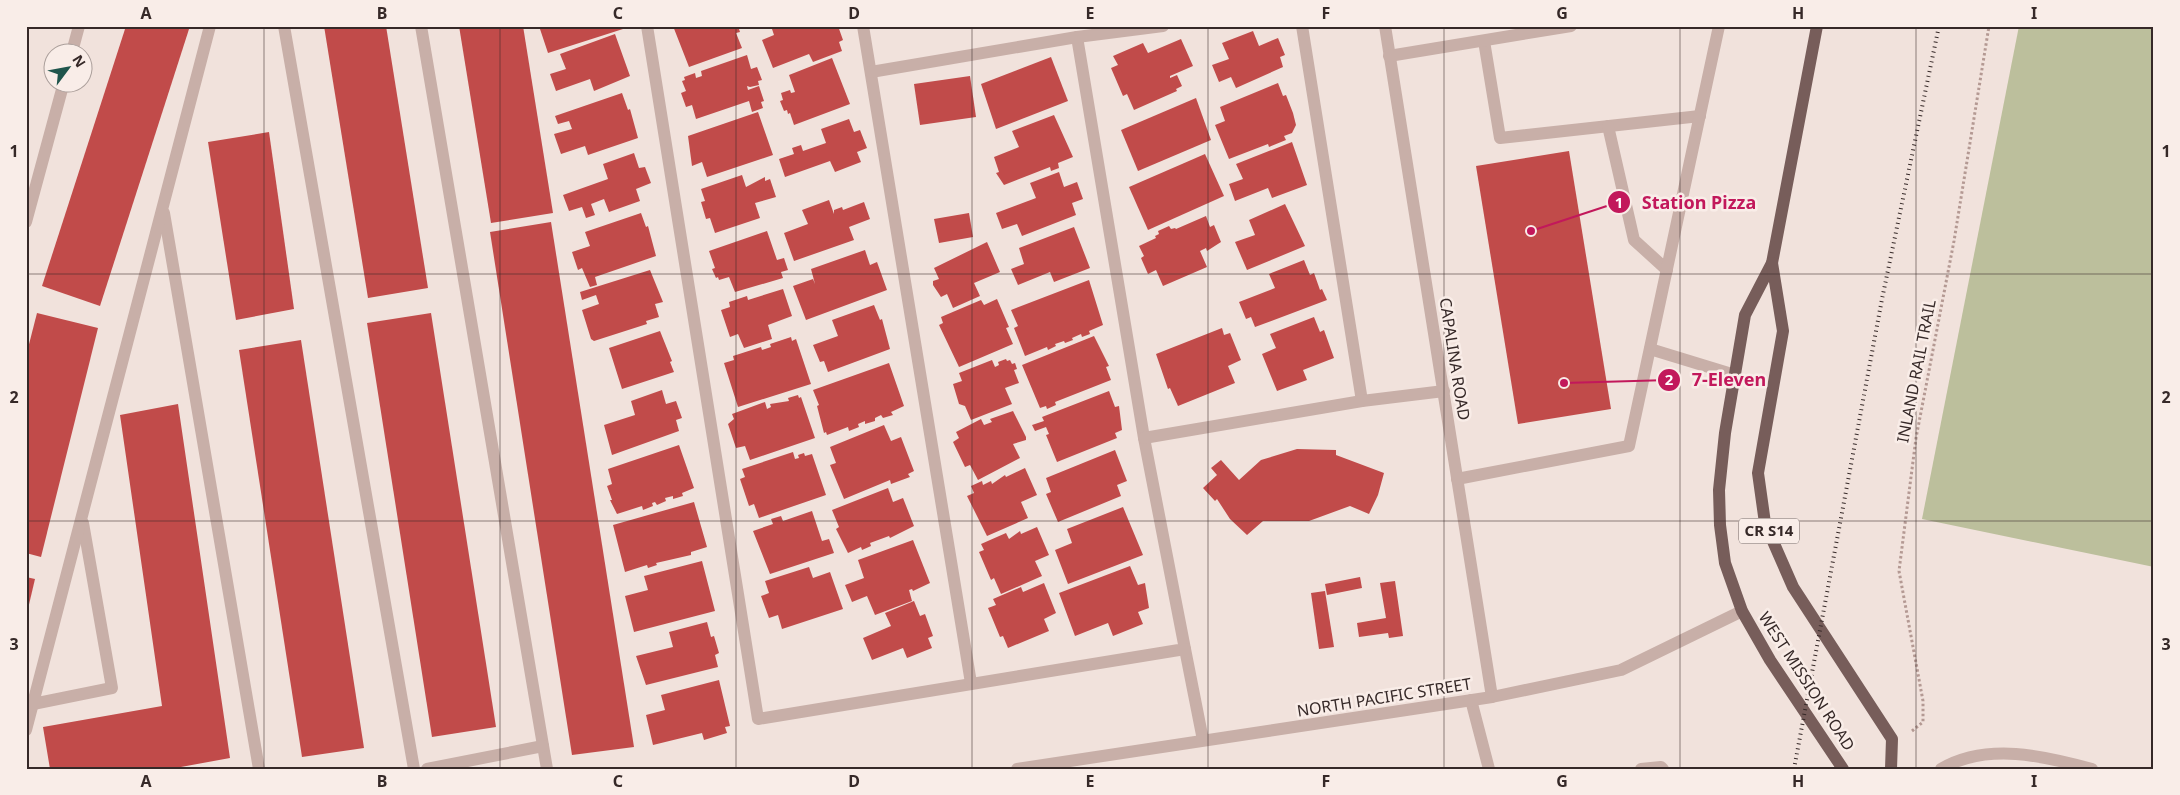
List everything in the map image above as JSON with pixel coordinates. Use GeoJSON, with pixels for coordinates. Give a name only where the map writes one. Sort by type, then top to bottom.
{"type":"FeatureCollection","features":[{"type":"Feature","properties":{"kind":"main road","name":"WEST MISSION ROAD"},"geometry":{"type":"LineString","coordinates":[[1817,26],[1772,263],[1745,315],[1725,433],[1719,490],[1720,526],[1725,563],[1742,611],[1770,660],[1843,769]]}},
{"type":"Feature","properties":{"kind":"main road","name":"WEST MISSION ROAD"},"geometry":{"type":"LineString","coordinates":[[1772,263],[1784,331],[1758,473],[1765,522],[1793,587],[1892,739],[1892,769]]}},
{"type":"Feature","properties":{"kind":"street"},"geometry":{"type":"LineString","coordinates":[[75,42],[79,26]]}},
{"type":"Feature","properties":{"kind":"street"},"geometry":{"type":"LineString","coordinates":[[26,730],[210,26]]}},
{"type":"Feature","properties":{"kind":"street"},"geometry":{"type":"LineString","coordinates":[[284,26],[414,769]]}},
{"type":"Feature","properties":{"kind":"street"},"geometry":{"type":"LineString","coordinates":[[421,26],[546,769]]}},
{"type":"Feature","properties":{"kind":"street"},"geometry":{"type":"LineString","coordinates":[[648,26],[758,718],[1185,649]]}},
{"type":"Feature","properties":{"kind":"street"},"geometry":{"type":"LineString","coordinates":[[863,26],[971,683]]}},
{"type":"Feature","properties":{"kind":"street"},"geometry":{"type":"LineString","coordinates":[[871,72],[1077,37],[1163,26]]}},
{"type":"Feature","properties":{"kind":"street"},"geometry":{"type":"LineString","coordinates":[[1302,26],[1362,402]]}},
{"type":"Feature","properties":{"kind":"street","name":"CAPALINA ROAD"},"geometry":{"type":"LineString","coordinates":[[1384,26],[1492,697]]}},
{"type":"Feature","properties":{"kind":"street"},"geometry":{"type":"LineString","coordinates":[[1389,56],[1571,26]]}},
{"type":"Feature","properties":{"kind":"street"},"geometry":{"type":"LineString","coordinates":[[1457,479],[1629,446],[1719,26]]}},
{"type":"Feature","properties":{"kind":"street"},"geometry":{"type":"LineString","coordinates":[[1077,37],[1144,438],[1203,740]]}},
{"type":"Feature","properties":{"kind":"street"},"geometry":{"type":"LineString","coordinates":[[1484,40],[1500,138],[1700,116]]}},
{"type":"Feature","properties":{"kind":"street"},"geometry":{"type":"LineString","coordinates":[[26,222],[61,92]]}},
{"type":"Feature","properties":{"kind":"street"},"geometry":{"type":"LineString","coordinates":[[1608,126],[1634,240],[1667,270]]}},
{"type":"Feature","properties":{"kind":"street"},"geometry":{"type":"LineString","coordinates":[[163,208],[259,769]]}},
{"type":"Feature","properties":{"kind":"street"},"geometry":{"type":"LineString","coordinates":[[1650,349],[1735,375]]}},
{"type":"Feature","properties":{"kind":"street"},"geometry":{"type":"LineString","coordinates":[[1144,438],[1362,402],[1444,391]]}},
{"type":"Feature","properties":{"kind":"street"},"geometry":{"type":"LineString","coordinates":[[33,704],[112,688],[82,518]]}},
{"type":"Feature","properties":{"kind":"street","name":"NORTH PACIFIC STREET"},"geometry":{"type":"LineString","coordinates":[[1017,769],[1492,697],[1621,670],[1742,611]]}},
{"type":"Feature","properties":{"kind":"street"},"geometry":{"type":"LineString","coordinates":[[1472,700],[1489,769]]}},
{"type":"Feature","properties":{"kind":"street"},"geometry":{"type":"LineString","coordinates":[[427,769],[543,746]]}},
{"type":"Feature","properties":{"kind":"street"},"geometry":{"type":"LineString","coordinates":[[1941,769],[1952,762],[1988,753],[2047,756],[2092,769]]}},
{"type":"Feature","properties":{"kind":"street"},"geometry":{"type":"LineString","coordinates":[[1641,769],[1661,767],[1663,769]]}},
{"type":"Feature","properties":{"kind":"path","name":"INLAND RAIL TRAIL"},"geometry":{"type":"LineString","coordinates":[[1922,722],[1923,701],[1899,571],[1916,438],[1954,241],[1989,26]]}},
{"type":"Feature","properties":{"kind":"green space"},"geometry":{"type":"Polygon","coordinates":[[[2019,26],[2154,26],[2154,567],[1922,519],[2019,26]]]}},
{"type":"Feature","properties":{"kind":"building"},"geometry":{"type":"Polygon","coordinates":[[[126,26],[190,26],[100,306],[42,286],[126,26]]]}},
{"type":"Feature","properties":{"kind":"building"},"geometry":{"type":"Polygon","coordinates":[[[324,26],[386,26],[428,288],[368,298],[324,26]]]}},
{"type":"Feature","properties":{"kind":"building"},"geometry":{"type":"Polygon","coordinates":[[[459,26],[523,26],[553,213],[491,223],[459,26]]]}},
{"type":"Feature","properties":{"kind":"building"},"geometry":{"type":"Polygon","coordinates":[[[539,26],[622,26],[623,29],[548,53],[539,26]]]}},
{"type":"Feature","properties":{"kind":"building"},"geometry":{"type":"Polygon","coordinates":[[[673,26],[738,26],[740,32],[736,33],[742,48],[689,67],[673,26]]]}},
{"type":"Feature","properties":{"kind":"building"},"geometry":{"type":"Polygon","coordinates":[[[771,26],[838,26],[843,40],[839,42],[842,51],[813,62],[809,54],[773,68],[762,40],[774,35],[771,26]]]}},
{"type":"Feature","properties":{"kind":"building"},"geometry":{"type":"Polygon","coordinates":[[[1253,31],[1259,46],[1278,38],[1285,55],[1280,57],[1283,67],[1236,88],[1231,77],[1219,82],[1212,65],[1229,59],[1222,43],[1253,31]]]}},
{"type":"Feature","properties":{"kind":"building"},"geometry":{"type":"Polygon","coordinates":[[[615,34],[630,76],[594,91],[590,79],[556,91],[550,74],[566,69],[560,54],[615,34]]]}},
{"type":"Feature","properties":{"kind":"building"},"geometry":{"type":"Polygon","coordinates":[[[1181,39],[1193,66],[1170,76],[1170,78],[1177,75],[1182,86],[1176,89],[1177,91],[1134,110],[1127,94],[1123,96],[1111,68],[1118,65],[1113,56],[1143,43],[1148,53],[1181,39]]]}},
{"type":"Feature","properties":{"kind":"building"},"geometry":{"type":"Polygon","coordinates":[[[747,55],[751,69],[757,67],[762,80],[758,81],[759,85],[747,86],[748,90],[759,86],[764,101],[761,102],[763,108],[752,112],[749,101],[696,119],[692,105],[686,107],[681,93],[686,91],[682,81],[685,80],[684,77],[695,73],[696,78],[702,76],[701,71],[747,55]]]}},
{"type":"Feature","properties":{"kind":"building"},"geometry":{"type":"Polygon","coordinates":[[[1051,57],[1068,101],[996,129],[981,84],[1051,57]]]}},
{"type":"Feature","properties":{"kind":"building"},"geometry":{"type":"Polygon","coordinates":[[[832,58],[850,104],[794,125],[790,113],[788,114],[787,110],[784,111],[780,101],[783,100],[781,93],[790,90],[791,93],[795,92],[789,75],[832,58]]]}},
{"type":"Feature","properties":{"kind":"building"},"geometry":{"type":"Polygon","coordinates":[[[970,76],[976,117],[920,125],[914,84],[970,76]]]}},
{"type":"Feature","properties":{"kind":"building"},"geometry":{"type":"Polygon","coordinates":[[[1278,83],[1283,96],[1286,95],[1293,113],[1296,125],[1292,133],[1284,136],[1286,140],[1269,147],[1268,144],[1229,159],[1215,125],[1225,121],[1220,107],[1278,83]]]}},
{"type":"Feature","properties":{"kind":"building"},"geometry":{"type":"Polygon","coordinates":[[[622,93],[628,110],[630,109],[638,138],[588,155],[585,146],[561,154],[554,134],[572,129],[569,121],[558,124],[555,116],[622,93]]]}},
{"type":"Feature","properties":{"kind":"building"},"geometry":{"type":"Polygon","coordinates":[[[1196,98],[1211,140],[1138,171],[1121,130],[1196,98]]]}},
{"type":"Feature","properties":{"kind":"building"},"geometry":{"type":"Polygon","coordinates":[[[758,112],[773,155],[707,177],[702,162],[692,166],[688,136],[758,112]]]}},
{"type":"Feature","properties":{"kind":"building"},"geometry":{"type":"Polygon","coordinates":[[[1054,115],[1073,157],[1058,163],[1059,168],[1051,171],[1050,167],[1004,185],[996,173],[999,172],[994,157],[1019,147],[1012,131],[1054,115]]]}},
{"type":"Feature","properties":{"kind":"building"},"geometry":{"type":"Polygon","coordinates":[[[849,119],[854,132],[860,130],[867,148],[857,152],[861,162],[835,172],[830,161],[785,177],[779,159],[794,154],[792,148],[801,145],[803,151],[826,143],[821,129],[849,119]]]}},
{"type":"Feature","properties":{"kind":"building"},"geometry":{"type":"Polygon","coordinates":[[[269,132],[294,309],[236,320],[208,142],[269,132]]]}},
{"type":"Feature","properties":{"kind":"building"},"geometry":{"type":"Polygon","coordinates":[[[1292,142],[1307,185],[1272,198],[1268,188],[1235,201],[1229,184],[1243,179],[1236,164],[1292,142]]]}},
{"type":"Feature","properties":{"kind":"building"},"geometry":{"type":"Polygon","coordinates":[[[1569,151],[1611,409],[1518,424],[1476,166],[1569,151]]]}},
{"type":"Feature","properties":{"kind":"building"},"geometry":{"type":"Polygon","coordinates":[[[634,153],[639,168],[645,167],[651,183],[636,189],[640,201],[609,212],[604,199],[591,204],[595,215],[586,218],[582,207],[569,211],[563,195],[608,179],[603,164],[634,153]]]}},
{"type":"Feature","properties":{"kind":"building"},"geometry":{"type":"Polygon","coordinates":[[[1205,154],[1224,196],[1148,230],[1129,187],[1205,154]]]}},
{"type":"Feature","properties":{"kind":"building"},"geometry":{"type":"Polygon","coordinates":[[[1059,172],[1064,187],[1077,182],[1083,199],[1072,203],[1076,215],[1022,236],[1017,224],[1002,229],[996,213],[1036,198],[1030,183],[1059,172]]]}},
{"type":"Feature","properties":{"kind":"building"},"geometry":{"type":"Polygon","coordinates":[[[742,175],[746,187],[765,177],[765,181],[770,179],[776,197],[755,203],[760,218],[715,233],[710,218],[706,219],[701,202],[705,201],[701,189],[742,175]]]}},
{"type":"Feature","properties":{"kind":"building"},"geometry":{"type":"Polygon","coordinates":[[[829,200],[834,214],[834,210],[842,207],[843,210],[864,202],[870,219],[849,227],[854,240],[794,261],[784,233],[808,224],[802,210],[829,200]]]}},
{"type":"Feature","properties":{"kind":"building"},"geometry":{"type":"Polygon","coordinates":[[[1285,204],[1305,246],[1247,270],[1235,242],[1255,235],[1249,220],[1285,204]]]}},
{"type":"Feature","properties":{"kind":"building"},"geometry":{"type":"Polygon","coordinates":[[[641,213],[646,227],[648,226],[656,256],[595,277],[597,285],[590,287],[582,268],[578,270],[572,252],[590,246],[585,232],[641,213]]]}},
{"type":"Feature","properties":{"kind":"building"},"geometry":{"type":"Polygon","coordinates":[[[969,213],[973,237],[939,243],[934,219],[969,213]]]}},
{"type":"Feature","properties":{"kind":"building"},"geometry":{"type":"Polygon","coordinates":[[[1206,216],[1210,227],[1214,225],[1221,242],[1207,251],[1206,248],[1200,251],[1207,267],[1163,286],[1156,270],[1148,274],[1141,258],[1144,256],[1139,246],[1156,238],[1155,236],[1159,234],[1158,231],[1169,226],[1171,229],[1176,229],[1206,216]]]}},
{"type":"Feature","properties":{"kind":"building"},"geometry":{"type":"Polygon","coordinates":[[[551,222],[634,747],[572,755],[490,232],[551,222]]]}},
{"type":"Feature","properties":{"kind":"building"},"geometry":{"type":"Polygon","coordinates":[[[1074,227],[1090,268],[1054,282],[1050,272],[1018,285],[1011,269],[1024,264],[1019,248],[1074,227]]]}},
{"type":"Feature","properties":{"kind":"building"},"geometry":{"type":"Polygon","coordinates":[[[767,231],[777,260],[784,258],[788,270],[781,272],[783,278],[735,292],[729,277],[719,280],[718,277],[716,278],[712,269],[715,268],[709,251],[767,231]]]}},
{"type":"Feature","properties":{"kind":"building"},"geometry":{"type":"Polygon","coordinates":[[[987,242],[1000,272],[974,283],[980,296],[953,308],[947,294],[941,297],[933,285],[933,281],[939,279],[934,268],[987,242]]]}},
{"type":"Feature","properties":{"kind":"building"},"geometry":{"type":"Polygon","coordinates":[[[865,250],[870,265],[877,262],[887,290],[806,320],[793,286],[813,279],[815,284],[811,269],[865,250]]]}},
{"type":"Feature","properties":{"kind":"building"},"geometry":{"type":"Polygon","coordinates":[[[1304,260],[1310,275],[1314,273],[1320,290],[1322,289],[1327,300],[1255,327],[1251,317],[1246,319],[1239,302],[1275,288],[1269,274],[1304,260]]]}},
{"type":"Feature","properties":{"kind":"building"},"geometry":{"type":"Polygon","coordinates":[[[650,270],[663,302],[655,304],[659,317],[646,321],[647,324],[594,341],[591,339],[582,310],[599,304],[596,295],[582,300],[580,292],[650,270]]]}},
{"type":"Feature","properties":{"kind":"building"},"geometry":{"type":"Polygon","coordinates":[[[1089,280],[1103,325],[1089,331],[1090,334],[1082,337],[1081,334],[1072,338],[1073,340],[1055,344],[1056,346],[1048,350],[1047,347],[1025,356],[1014,328],[1018,326],[1011,310],[1089,280]]]}},
{"type":"Feature","properties":{"kind":"building"},"geometry":{"type":"Polygon","coordinates":[[[783,289],[792,316],[768,325],[772,339],[744,348],[738,334],[730,337],[721,310],[730,307],[729,302],[747,296],[748,300],[783,289]]]}},
{"type":"Feature","properties":{"kind":"building"},"geometry":{"type":"Polygon","coordinates":[[[997,299],[1009,327],[1006,328],[1013,344],[959,367],[939,325],[943,323],[941,317],[981,300],[984,305],[997,299]]]}},
{"type":"Feature","properties":{"kind":"building"},"geometry":{"type":"Polygon","coordinates":[[[874,305],[880,320],[882,319],[890,349],[828,372],[824,361],[820,362],[813,345],[838,336],[832,320],[874,305]]]}},
{"type":"Feature","properties":{"kind":"building"},"geometry":{"type":"Polygon","coordinates":[[[37,313],[98,328],[41,557],[26,553],[26,356],[37,313]]]}},
{"type":"Feature","properties":{"kind":"building"},"geometry":{"type":"Polygon","coordinates":[[[431,313],[496,727],[432,737],[367,323],[431,313]]]}},
{"type":"Feature","properties":{"kind":"building"},"geometry":{"type":"Polygon","coordinates":[[[1314,317],[1320,332],[1324,330],[1334,358],[1303,370],[1307,380],[1277,391],[1262,354],[1276,348],[1270,334],[1314,317]]]}},
{"type":"Feature","properties":{"kind":"building"},"geometry":{"type":"Polygon","coordinates":[[[1222,328],[1224,335],[1230,333],[1241,360],[1228,366],[1235,383],[1178,406],[1170,388],[1168,389],[1156,354],[1222,328]]]}},
{"type":"Feature","properties":{"kind":"building"},"geometry":{"type":"Polygon","coordinates":[[[660,331],[672,361],[670,362],[674,372],[622,389],[609,348],[660,331]]]}},
{"type":"Feature","properties":{"kind":"building"},"geometry":{"type":"Polygon","coordinates":[[[1094,336],[1109,366],[1106,367],[1111,380],[1055,402],[1056,405],[1047,409],[1046,406],[1040,408],[1022,365],[1094,336]]]}},
{"type":"Feature","properties":{"kind":"building"},"geometry":{"type":"Polygon","coordinates":[[[791,337],[792,341],[796,339],[811,384],[738,407],[724,363],[734,360],[733,356],[761,347],[762,350],[771,347],[770,344],[791,337]]]}},
{"type":"Feature","properties":{"kind":"building"},"geometry":{"type":"Polygon","coordinates":[[[301,340],[364,748],[302,757],[239,350],[301,340]]]}},
{"type":"Feature","properties":{"kind":"building"},"geometry":{"type":"Polygon","coordinates":[[[1006,359],[1007,361],[1010,360],[1012,364],[1015,363],[1017,369],[1014,370],[1019,383],[1005,388],[1012,404],[971,420],[965,406],[959,404],[953,384],[962,381],[959,373],[992,360],[995,367],[999,365],[998,362],[1006,359]]]}},
{"type":"Feature","properties":{"kind":"building"},"geometry":{"type":"Polygon","coordinates":[[[889,363],[904,406],[891,412],[893,415],[883,418],[881,415],[875,418],[875,421],[865,424],[865,421],[858,424],[859,427],[849,431],[848,427],[827,435],[826,432],[824,433],[817,406],[819,405],[813,390],[889,363]]]}},
{"type":"Feature","properties":{"kind":"building"},"geometry":{"type":"Polygon","coordinates":[[[662,390],[666,404],[676,401],[682,418],[676,420],[679,431],[612,455],[604,425],[635,415],[631,401],[662,390]]]}},
{"type":"Feature","properties":{"kind":"building"},"geometry":{"type":"Polygon","coordinates":[[[1109,391],[1115,407],[1119,406],[1122,430],[1115,433],[1117,438],[1057,462],[1046,435],[1049,434],[1046,427],[1035,431],[1032,425],[1044,421],[1042,417],[1109,391]]]}},
{"type":"Feature","properties":{"kind":"building"},"geometry":{"type":"Polygon","coordinates":[[[798,395],[799,398],[801,397],[815,438],[750,460],[745,446],[736,448],[728,424],[734,419],[732,414],[765,402],[767,409],[771,407],[770,404],[789,401],[788,398],[798,395]]]}},
{"type":"Feature","properties":{"kind":"building"},"geometry":{"type":"Polygon","coordinates":[[[178,404],[230,758],[170,769],[50,769],[43,727],[162,706],[120,415],[178,404]]]}},
{"type":"Feature","properties":{"kind":"building"},"geometry":{"type":"Polygon","coordinates":[[[1013,411],[1026,437],[1026,440],[1013,444],[1020,458],[978,480],[970,465],[965,467],[953,442],[959,438],[956,432],[981,419],[984,425],[992,422],[990,419],[1013,411]]]}},
{"type":"Feature","properties":{"kind":"building"},"geometry":{"type":"Polygon","coordinates":[[[884,425],[891,441],[901,437],[914,471],[908,474],[910,477],[891,484],[890,480],[844,499],[830,465],[836,463],[830,447],[884,425]]]}},
{"type":"Feature","properties":{"kind":"building"},"geometry":{"type":"Polygon","coordinates":[[[679,445],[694,488],[682,493],[683,496],[673,499],[673,496],[665,498],[666,501],[657,505],[655,502],[652,503],[653,506],[643,510],[642,506],[617,514],[610,500],[612,500],[607,486],[612,484],[608,469],[679,445]]]}},
{"type":"Feature","properties":{"kind":"building"},"geometry":{"type":"Polygon","coordinates":[[[1297,449],[1336,450],[1336,455],[1384,473],[1378,495],[1369,514],[1350,506],[1309,521],[1263,521],[1247,535],[1230,519],[1217,499],[1215,501],[1203,488],[1217,475],[1211,468],[1221,460],[1239,480],[1261,460],[1297,449]]]}},
{"type":"Feature","properties":{"kind":"building"},"geometry":{"type":"Polygon","coordinates":[[[1115,450],[1127,481],[1117,485],[1121,496],[1058,522],[1046,494],[1051,492],[1046,478],[1115,450]]]}},
{"type":"Feature","properties":{"kind":"building"},"geometry":{"type":"Polygon","coordinates":[[[793,452],[795,459],[799,458],[798,455],[804,453],[805,456],[812,454],[826,495],[759,518],[754,504],[749,506],[740,479],[745,477],[742,469],[793,452]]]}},
{"type":"Feature","properties":{"kind":"building"},"geometry":{"type":"Polygon","coordinates":[[[1025,468],[1037,495],[1021,502],[1028,518],[987,536],[967,496],[974,493],[971,486],[982,481],[983,485],[991,481],[992,484],[1005,475],[1006,477],[1025,468]]]}},
{"type":"Feature","properties":{"kind":"building"},"geometry":{"type":"Polygon","coordinates":[[[888,488],[893,502],[903,498],[914,526],[890,538],[889,536],[870,543],[871,546],[862,550],[861,547],[848,553],[836,529],[839,527],[832,510],[888,488]]]}},
{"type":"Feature","properties":{"kind":"building"},"geometry":{"type":"Polygon","coordinates":[[[694,502],[707,547],[691,552],[691,555],[656,563],[657,565],[648,568],[647,565],[625,572],[613,525],[694,502]]]}},
{"type":"Feature","properties":{"kind":"building"},"geometry":{"type":"Polygon","coordinates":[[[1123,507],[1143,555],[1068,584],[1055,550],[1072,543],[1067,529],[1123,507]]]}},
{"type":"Feature","properties":{"kind":"building"},"geometry":{"type":"Polygon","coordinates":[[[812,511],[822,541],[829,539],[834,553],[770,574],[753,531],[773,524],[771,519],[781,516],[783,521],[812,511]]]}},
{"type":"Feature","properties":{"kind":"building"},"geometry":{"type":"Polygon","coordinates":[[[1037,527],[1049,555],[1035,561],[1042,576],[1001,594],[994,578],[991,580],[979,552],[984,550],[981,544],[1006,533],[1009,539],[1020,531],[1021,534],[1037,527]]]}},
{"type":"Feature","properties":{"kind":"building"},"geometry":{"type":"Polygon","coordinates":[[[913,540],[930,583],[913,591],[912,589],[909,590],[912,601],[875,615],[867,596],[852,602],[845,585],[864,578],[858,560],[913,540]]]}},
{"type":"Feature","properties":{"kind":"building"},"geometry":{"type":"Polygon","coordinates":[[[702,561],[715,611],[634,632],[625,596],[648,590],[644,576],[702,561]]]}},
{"type":"Feature","properties":{"kind":"building"},"geometry":{"type":"Polygon","coordinates":[[[1130,566],[1138,585],[1145,583],[1149,608],[1138,612],[1143,624],[1113,636],[1108,623],[1075,636],[1059,593],[1130,566]]]}},
{"type":"Feature","properties":{"kind":"building"},"geometry":{"type":"Polygon","coordinates":[[[809,567],[813,578],[830,572],[843,609],[782,629],[778,615],[769,618],[761,596],[769,593],[765,581],[809,567]]]}},
{"type":"Feature","properties":{"kind":"building"},"geometry":{"type":"Polygon","coordinates":[[[26,577],[35,579],[27,613],[26,613],[26,577]]]}},
{"type":"Feature","properties":{"kind":"building"},"geometry":{"type":"Polygon","coordinates":[[[1360,577],[1362,588],[1327,595],[1325,584],[1360,577]]]}},
{"type":"Feature","properties":{"kind":"building"},"geometry":{"type":"Polygon","coordinates":[[[1395,581],[1403,636],[1389,638],[1388,633],[1359,637],[1357,623],[1386,618],[1380,583],[1395,581]]]}},
{"type":"Feature","properties":{"kind":"building"},"geometry":{"type":"Polygon","coordinates":[[[1044,583],[1056,613],[1044,619],[1049,631],[1008,648],[1003,636],[1000,637],[988,608],[996,605],[993,599],[1021,587],[1023,592],[1044,583]]]}},
{"type":"Feature","properties":{"kind":"building"},"geometry":{"type":"Polygon","coordinates":[[[1325,591],[1334,647],[1319,649],[1311,593],[1325,591]]]}},
{"type":"Feature","properties":{"kind":"building"},"geometry":{"type":"Polygon","coordinates":[[[914,601],[920,616],[925,614],[933,636],[928,638],[932,648],[907,658],[903,648],[872,660],[863,638],[891,626],[885,613],[914,601]]]}},
{"type":"Feature","properties":{"kind":"building"},"geometry":{"type":"Polygon","coordinates":[[[707,622],[711,637],[714,636],[719,653],[715,655],[718,667],[646,685],[636,656],[673,647],[669,632],[707,622]]]}},
{"type":"Feature","properties":{"kind":"building"},"geometry":{"type":"Polygon","coordinates":[[[719,680],[730,726],[725,727],[727,733],[704,740],[702,733],[653,745],[646,715],[665,710],[661,695],[719,680]]]}},
{"type":"Feature","properties":{"kind":"railway"},"geometry":{"type":"LineString","coordinates":[[1794,769],[1882,299],[1939,26]]}},
{"type":"Feature","properties":{"kind":"place","name":"Station Pizza"},"geometry":{"type":"Point","coordinates":[1531,231]}},
{"type":"Feature","properties":{"kind":"place","name":"7-Eleven"},"geometry":{"type":"Point","coordinates":[1564,383]}}]}
